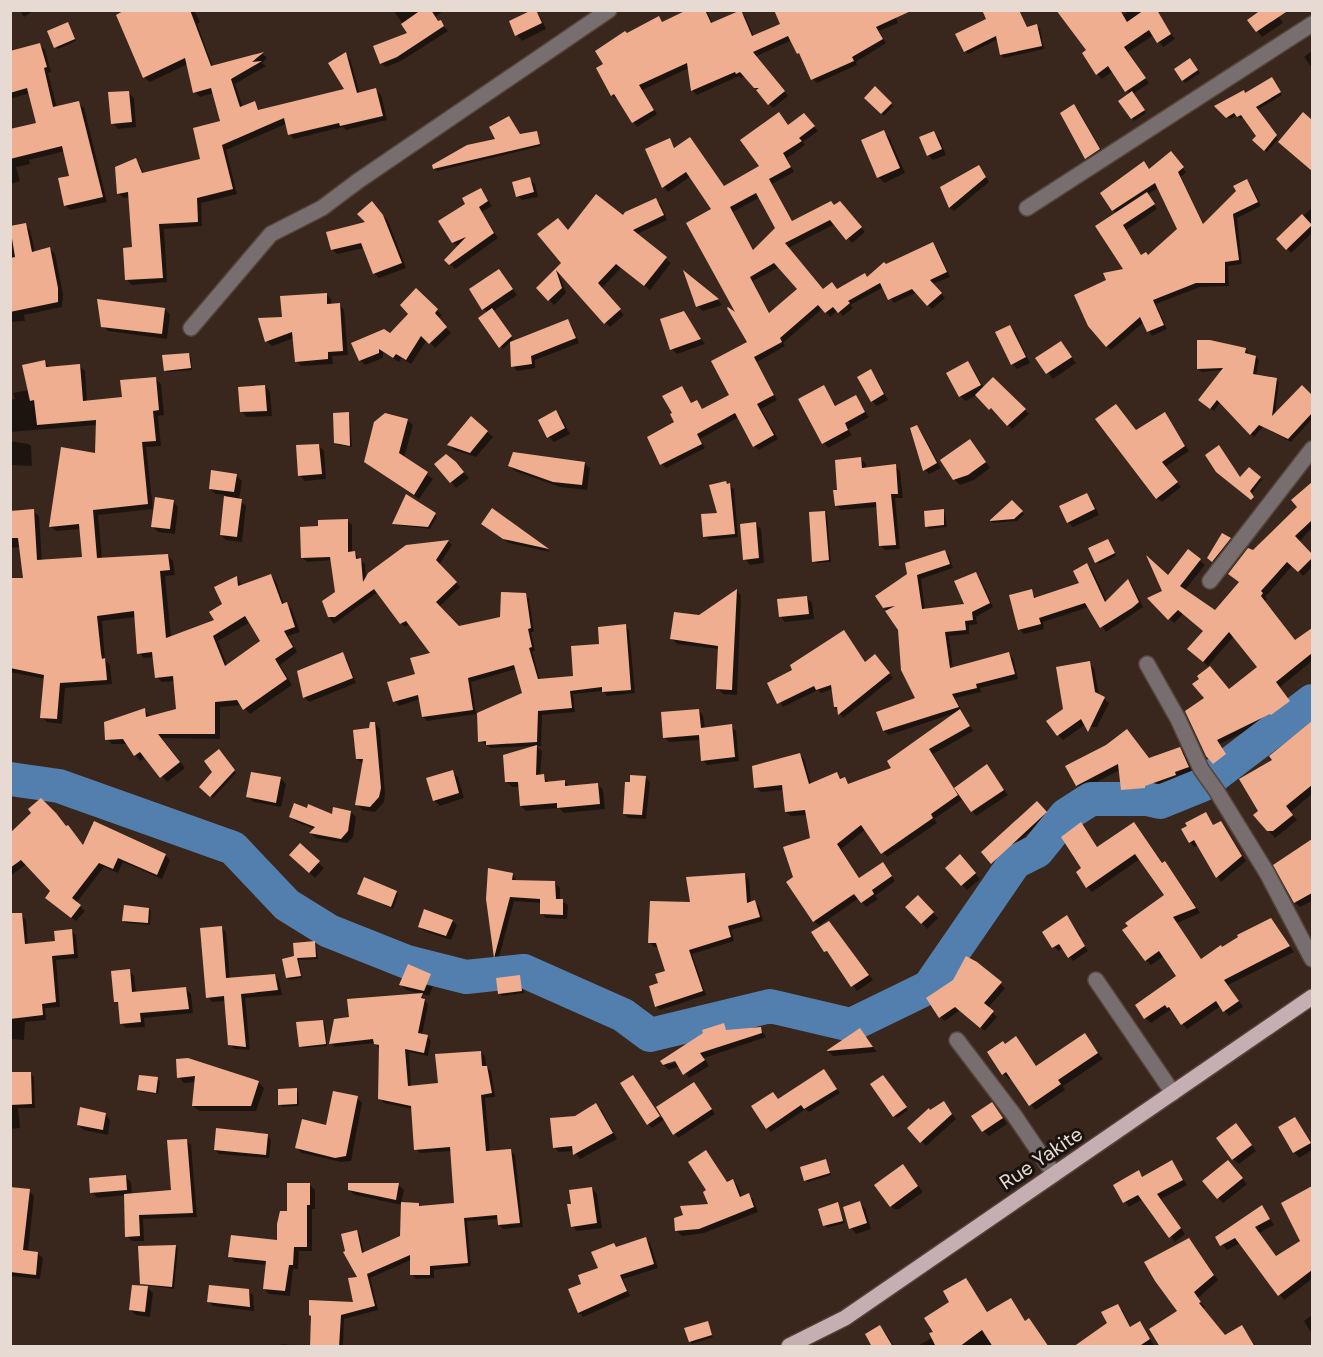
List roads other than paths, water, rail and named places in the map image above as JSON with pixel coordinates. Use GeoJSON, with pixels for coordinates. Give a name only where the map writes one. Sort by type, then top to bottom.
{"type":"FeatureCollection","features":[{"type":"Feature","properties":{"kind":"main road","name":"Rue Yakite"},"geometry":{"type":"LineString","coordinates":[[789,1347],[845,1318],[1312,997]]}},
{"type":"Feature","properties":{"kind":"street"},"geometry":{"type":"LineString","coordinates":[[191,328],[271,234],[322,208],[609,10]]}},
{"type":"Feature","properties":{"kind":"street"},"geometry":{"type":"LineString","coordinates":[[1027,208],[1312,24]]}},
{"type":"Feature","properties":{"kind":"street"},"geometry":{"type":"LineString","coordinates":[[1210,582],[1312,449]]}},
{"type":"Feature","properties":{"kind":"street"},"geometry":{"type":"LineString","coordinates":[[1147,664],[1178,719],[1201,769],[1267,873],[1312,959]]}},
{"type":"Feature","properties":{"kind":"street"},"geometry":{"type":"LineString","coordinates":[[1095,980],[1173,1093]]}},
{"type":"Feature","properties":{"kind":"street"},"geometry":{"type":"LineString","coordinates":[[957,1040],[1014,1115],[1054,1174]]}},
{"type":"Feature","properties":{"kind":"waterway"},"geometry":{"type":"LineString","coordinates":[[10,779],[59,786],[233,848],[287,905],[329,931],[407,962],[466,977],[524,971],[623,1015],[650,1035],[770,1006],[851,1025],[929,987],[1015,862],[1037,851],[1066,815],[1091,799],[1147,799],[1160,802],[1202,785],[1312,701]]}}]}
